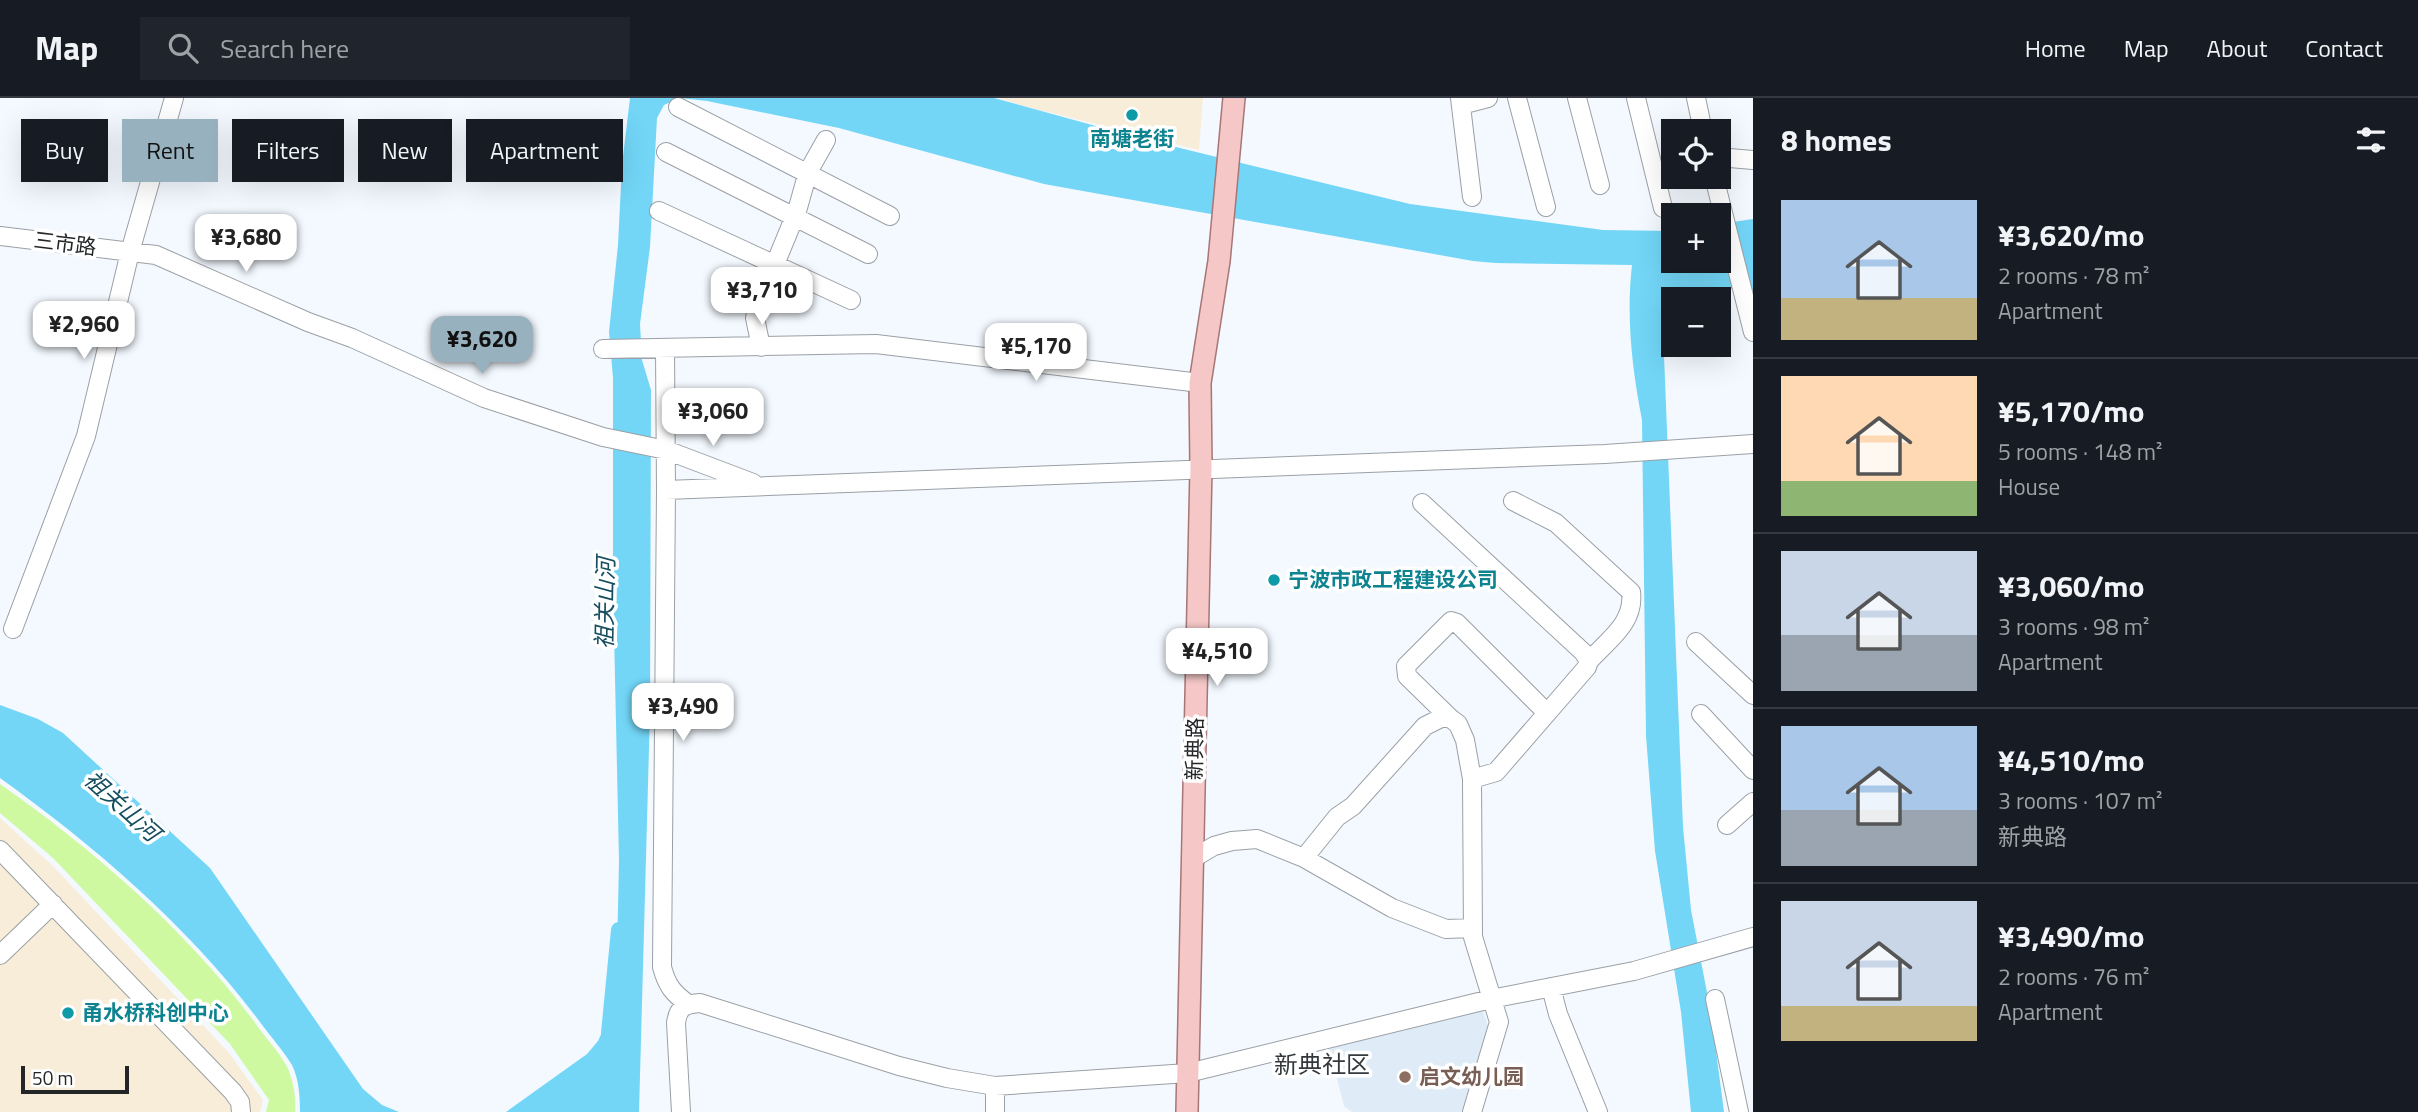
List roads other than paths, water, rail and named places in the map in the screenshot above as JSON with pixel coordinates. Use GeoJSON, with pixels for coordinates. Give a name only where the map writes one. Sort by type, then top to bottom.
{"type":"FeatureCollection","features":[{"type":"Feature","properties":{"kind":"main road","name":"新典路"},"geometry":{"type":"LineString","coordinates":[[1187,1112],[1201,468],[1200,383],[1219,261],[1234,98]]}},
{"type":"Feature","properties":{"kind":"street"},"geometry":{"type":"LineString","coordinates":[[13,629],[86,436],[130,252],[174,98]]}},
{"type":"Feature","properties":{"kind":"street"},"geometry":{"type":"LineString","coordinates":[[1472,197],[1460,102],[1488,98]]}},
{"type":"Feature","properties":{"kind":"street"},"geometry":{"type":"LineString","coordinates":[[1517,98],[1546,207]]}},
{"type":"Feature","properties":{"kind":"street"},"geometry":{"type":"LineString","coordinates":[[1577,98],[1600,185]]}},
{"type":"Feature","properties":{"kind":"street"},"geometry":{"type":"LineString","coordinates":[[1636,98],[1662,203]]}},
{"type":"Feature","properties":{"kind":"street"},"geometry":{"type":"LineString","coordinates":[[1696,98],[1700,119]]}},
{"type":"Feature","properties":{"kind":"street"},"geometry":{"type":"LineString","coordinates":[[678,107],[890,216]]}},
{"type":"Feature","properties":{"kind":"street"},"geometry":{"type":"LineString","coordinates":[[761,347],[755,318],[795,216],[808,172],[825,140]]}},
{"type":"Feature","properties":{"kind":"street"},"geometry":{"type":"LineString","coordinates":[[666,152],[868,254]]}},
{"type":"Feature","properties":{"kind":"street"},"geometry":{"type":"LineString","coordinates":[[1731,158],[1753,160]]}},
{"type":"Feature","properties":{"kind":"street"},"geometry":{"type":"LineString","coordinates":[[1717,189],[1751,324]]}},
{"type":"Feature","properties":{"kind":"street"},"geometry":{"type":"LineString","coordinates":[[659,211],[850,300]]}},
{"type":"Feature","properties":{"kind":"street","name":"三市路"},"geometry":{"type":"LineString","coordinates":[[0,236],[156,255],[308,322],[352,338],[484,398],[606,438],[660,449],[761,486]]}},
{"type":"Feature","properties":{"kind":"street"},"geometry":{"type":"LineString","coordinates":[[603,349],[876,344],[1200,383]]}},
{"type":"Feature","properties":{"kind":"street"},"geometry":{"type":"LineString","coordinates":[[657,349],[660,449],[666,490],[662,967],[673,994],[688,1004]]}},
{"type":"Feature","properties":{"kind":"street"},"geometry":{"type":"LineString","coordinates":[[666,490],[1636,452],[1753,444]]}},
{"type":"Feature","properties":{"kind":"street"},"geometry":{"type":"LineString","coordinates":[[1472,779],[1496,772],[1587,667],[1589,661],[1629,618],[1632,604],[1630,592],[1556,523],[1514,501]]}},
{"type":"Feature","properties":{"kind":"street"},"geometry":{"type":"LineString","coordinates":[[1422,503],[1583,652],[1589,661]]}},
{"type":"Feature","properties":{"kind":"street"},"geometry":{"type":"LineString","coordinates":[[1472,1112],[1499,1022],[1473,937],[1472,779],[1465,740],[1458,724],[1407,676],[1406,666],[1451,621],[1457,623],[1547,713]]}},
{"type":"Feature","properties":{"kind":"street"},"geometry":{"type":"LineString","coordinates":[[1696,642],[1753,695]]}},
{"type":"Feature","properties":{"kind":"street"},"geometry":{"type":"LineString","coordinates":[[1700,714],[1753,770]]}},
{"type":"Feature","properties":{"kind":"street"},"geometry":{"type":"LineString","coordinates":[[1304,858],[1337,817],[1353,806],[1425,726],[1436,719],[1450,718]]}},
{"type":"Feature","properties":{"kind":"street"},"geometry":{"type":"LineString","coordinates":[[1727,825],[1753,802]]}},
{"type":"Feature","properties":{"kind":"street"},"geometry":{"type":"LineString","coordinates":[[1192,859],[1214,846],[1257,839],[1304,858],[1402,913],[1446,929],[1473,928]]}},
{"type":"Feature","properties":{"kind":"street"},"geometry":{"type":"LineString","coordinates":[[0,850],[233,1092],[240,1102],[241,1112]]}},
{"type":"Feature","properties":{"kind":"street"},"geometry":{"type":"LineString","coordinates":[[0,955],[53,904]]}},
{"type":"Feature","properties":{"kind":"street"},"geometry":{"type":"LineString","coordinates":[[681,1112],[676,1023],[677,1014],[688,1004],[700,1003],[899,1066],[995,1086],[1188,1073],[1491,999],[1634,971],[1753,937]]}},
{"type":"Feature","properties":{"kind":"street"},"geometry":{"type":"LineString","coordinates":[[1551,987],[1558,1014],[1598,1112]]}},
{"type":"Feature","properties":{"kind":"street"},"geometry":{"type":"LineString","coordinates":[[1715,999],[1739,1112]]}},
{"type":"Feature","properties":{"kind":"street"},"geometry":{"type":"LineString","coordinates":[[995,1086],[995,1112]]}},
{"type":"Feature","properties":{"kind":"water"},"geometry":{"type":"Polygon","coordinates":[[[630,98],[680,98],[664,105],[657,118],[650,247],[640,324],[642,360],[651,390],[650,712],[639,1112],[506,1112],[587,1054],[598,1041],[616,1002],[619,861],[613,585],[613,378],[609,332],[630,98]]]}},
{"type":"Feature","properties":{"kind":"water"},"geometry":{"type":"Polygon","coordinates":[[[680,98],[994,98],[1143,139],[1410,204],[1603,230],[1661,231],[1661,273],[1731,273],[1731,222],[1753,219],[1753,290],[1731,287],[1661,287],[1661,357],[1664,357],[1683,827],[1691,910],[1711,1013],[1724,1112],[1691,1112],[1681,1012],[1655,851],[1646,736],[1642,420],[1631,342],[1632,265],[1473,261],[1044,184],[839,128],[680,98]]]}},
{"type":"Feature","properties":{"kind":"water"},"geometry":{"type":"Polygon","coordinates":[[[0,705],[38,719],[63,733],[210,868],[363,1089],[382,1105],[399,1112],[300,1112],[298,1082],[292,1065],[203,954],[172,921],[106,860],[0,778],[0,705]]]}},
{"type":"Feature","properties":{"kind":"waterway","name":"祖关山河"},"geometry":{"type":"LineString","coordinates":[[609,1033],[619,930]]}},
{"type":"Feature","properties":{"kind":"place","name":"南塘老街"},"geometry":{"type":"Point","coordinates":[1132,115]}},
{"type":"Feature","properties":{"kind":"place","name":"宁波市政工程建设公司"},"geometry":{"type":"Point","coordinates":[1274,580]}},
{"type":"Feature","properties":{"kind":"place","name":"甬水桥科创中心"},"geometry":{"type":"Point","coordinates":[68,1013]}},
{"type":"Feature","properties":{"kind":"place","name":"启文幼儿园"},"geometry":{"type":"Point","coordinates":[1405,1077]}},
{"type":"Feature","properties":{"kind":"district","name":"新典社区"},"geometry":{"type":"Point","coordinates":[1322,1065]}}]}
